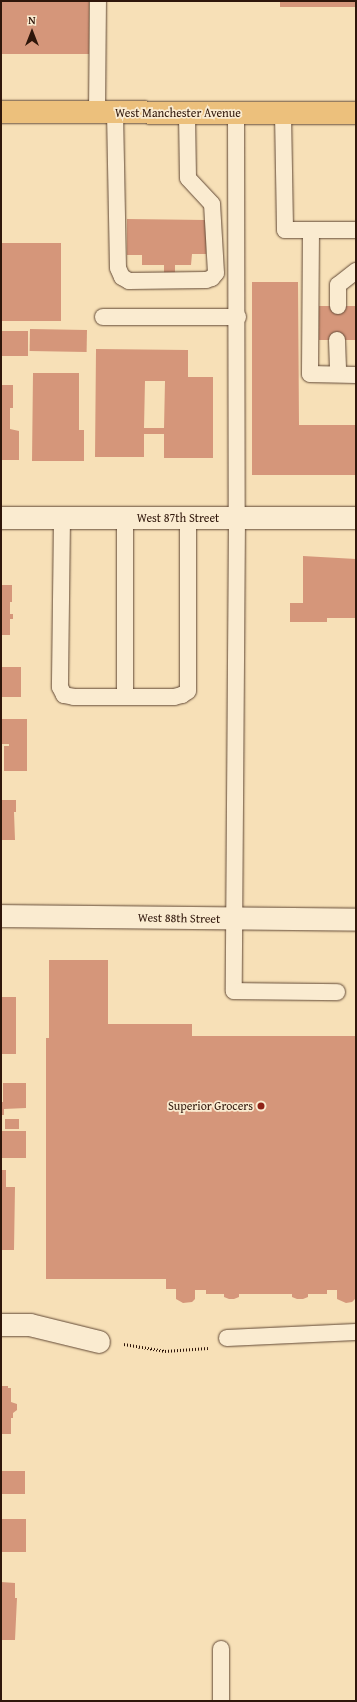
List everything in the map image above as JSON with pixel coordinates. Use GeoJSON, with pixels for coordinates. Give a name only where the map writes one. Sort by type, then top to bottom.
{"type":"FeatureCollection","features":[{"type":"Feature","properties":{"kind":"main road","name":"West Manchester Avenue"},"geometry":{"type":"LineString","coordinates":[[1,112],[356,113]]}},
{"type":"Feature","properties":{"kind":"street","name":"West 87th Street"},"geometry":{"type":"LineString","coordinates":[[1,518],[356,518]]}},
{"type":"Feature","properties":{"kind":"street","name":"West 88th Street"},"geometry":{"type":"LineString","coordinates":[[1,916],[356,920]]}},
{"type":"Feature","properties":{"kind":"street"},"geometry":{"type":"LineString","coordinates":[[1,1325],[30,1325],[99,1342]]}},
{"type":"Feature","properties":{"kind":"lane"},"geometry":{"type":"LineString","coordinates":[[98,1],[118,268],[122,278],[129,281],[212,278],[216,273],[212,204],[188,178],[187,112]]}},
{"type":"Feature","properties":{"kind":"lane"},"geometry":{"type":"LineString","coordinates":[[236,113],[238,317],[234,991],[336,992]]}},
{"type":"Feature","properties":{"kind":"lane"},"geometry":{"type":"LineString","coordinates":[[283,113],[285,230],[356,230]]}},
{"type":"Feature","properties":{"kind":"lane"},"geometry":{"type":"LineString","coordinates":[[311,230],[310,374],[356,375]]}},
{"type":"Feature","properties":{"kind":"lane"},"geometry":{"type":"LineString","coordinates":[[338,306],[338,286],[356,271]]}},
{"type":"Feature","properties":{"kind":"lane"},"geometry":{"type":"LineString","coordinates":[[103,317],[238,317]]}},
{"type":"Feature","properties":{"kind":"lane"},"geometry":{"type":"LineString","coordinates":[[337,340],[338,374]]}},
{"type":"Feature","properties":{"kind":"lane"},"geometry":{"type":"LineString","coordinates":[[62,518],[60,687],[64,695],[74,697],[174,697],[182,696],[188,692],[188,518]]}},
{"type":"Feature","properties":{"kind":"lane"},"geometry":{"type":"LineString","coordinates":[[125,518],[125,697]]}},
{"type":"Feature","properties":{"kind":"lane"},"geometry":{"type":"LineString","coordinates":[[227,1338],[356,1332]]}},
{"type":"Feature","properties":{"kind":"lane"},"geometry":{"type":"LineString","coordinates":[[221,1649],[221,1701]]}},
{"type":"Feature","properties":{"kind":"path"},"geometry":{"type":"LineString","coordinates":[[138,1346],[165,1351],[205,1350]]}},
{"type":"Feature","properties":{"kind":"building"},"geometry":{"type":"Polygon","coordinates":[[[1,1],[89,1],[89,54],[1,54],[1,1]]]}},
{"type":"Feature","properties":{"kind":"building"},"geometry":{"type":"Polygon","coordinates":[[[280,1],[356,1],[356,7],[280,7],[280,1]]]}},
{"type":"Feature","properties":{"kind":"building"},"geometry":{"type":"Polygon","coordinates":[[[127,219],[206,220],[206,254],[192,254],[191,265],[175,265],[175,275],[164,275],[164,265],[142,265],[142,255],[127,255],[127,219]]]}},
{"type":"Feature","properties":{"kind":"building"},"geometry":{"type":"Polygon","coordinates":[[[1,243],[61,243],[61,321],[1,321],[1,243]]]}},
{"type":"Feature","properties":{"kind":"building"},"geometry":{"type":"Polygon","coordinates":[[[252,282],[298,282],[299,425],[356,425],[356,475],[252,475],[252,282]]]}},
{"type":"Feature","properties":{"kind":"building"},"geometry":{"type":"Polygon","coordinates":[[[319,306],[356,306],[356,340],[319,340],[319,306]]]}},
{"type":"Feature","properties":{"kind":"building"},"geometry":{"type":"Polygon","coordinates":[[[30,329],[87,330],[87,352],[30,351],[30,329]]]}},
{"type":"Feature","properties":{"kind":"building"},"geometry":{"type":"Polygon","coordinates":[[[1,331],[28,331],[28,356],[1,356],[1,331]]]}},
{"type":"Feature","properties":{"kind":"building"},"geometry":{"type":"Polygon","coordinates":[[[96,349],[188,350],[188,377],[213,377],[213,458],[164,458],[164,434],[144,434],[144,457],[95,457],[96,349]],[[145,381],[144,428],[164,428],[165,381],[145,381]]]}},
{"type":"Feature","properties":{"kind":"building"},"geometry":{"type":"Polygon","coordinates":[[[33,373],[79,373],[79,430],[84,430],[84,461],[32,461],[33,373]]]}},
{"type":"Feature","properties":{"kind":"building"},"geometry":{"type":"Polygon","coordinates":[[[1,385],[13,385],[13,408],[10,408],[10,429],[19,431],[19,460],[1,460],[1,385]]]}},
{"type":"Feature","properties":{"kind":"building"},"geometry":{"type":"Polygon","coordinates":[[[303,556],[356,559],[356,618],[327,618],[327,622],[290,622],[290,603],[303,603],[303,556]]]}},
{"type":"Feature","properties":{"kind":"building"},"geometry":{"type":"Polygon","coordinates":[[[1,585],[12,585],[10,614],[13,614],[13,619],[10,619],[10,635],[1,635],[1,585]]]}},
{"type":"Feature","properties":{"kind":"building"},"geometry":{"type":"Polygon","coordinates":[[[1,667],[21,667],[21,697],[1,697],[1,667]]]}},
{"type":"Feature","properties":{"kind":"building"},"geometry":{"type":"Polygon","coordinates":[[[1,719],[27,719],[27,771],[4,771],[4,746],[9,746],[9,744],[1,744],[1,719]]]}},
{"type":"Feature","properties":{"kind":"building"},"geometry":{"type":"Polygon","coordinates":[[[1,800],[16,800],[16,812],[14,812],[15,840],[1,840],[1,800]]]}},
{"type":"Feature","properties":{"kind":"building"},"geometry":{"type":"Polygon","coordinates":[[[49,960],[108,960],[108,1024],[192,1024],[192,1036],[356,1036],[356,1289],[355,1299],[352,1302],[346,1303],[337,1299],[337,1290],[327,1290],[327,1294],[308,1294],[308,1297],[303,1299],[292,1297],[292,1294],[239,1294],[239,1297],[229,1299],[224,1297],[224,1294],[206,1294],[206,1290],[195,1290],[195,1299],[192,1302],[183,1303],[176,1299],[176,1289],[166,1289],[166,1279],[46,1279],[46,1038],[49,1038],[49,960]]]}},
{"type":"Feature","properties":{"kind":"building"},"geometry":{"type":"Polygon","coordinates":[[[1,997],[16,997],[16,1054],[1,1054],[1,997]]]}},
{"type":"Feature","properties":{"kind":"building"},"geometry":{"type":"Polygon","coordinates":[[[3,1083],[26,1083],[26,1108],[4,1109],[4,1115],[1,1115],[3,1083]]]}},
{"type":"Feature","properties":{"kind":"building"},"geometry":{"type":"Polygon","coordinates":[[[5,1119],[19,1119],[19,1129],[5,1129],[5,1119]]]}},
{"type":"Feature","properties":{"kind":"building"},"geometry":{"type":"Polygon","coordinates":[[[1,1131],[26,1131],[26,1158],[1,1158],[1,1131]]]}},
{"type":"Feature","properties":{"kind":"building"},"geometry":{"type":"Polygon","coordinates":[[[1,1170],[6,1170],[6,1187],[15,1187],[14,1250],[1,1250],[1,1170]]]}},
{"type":"Feature","properties":{"kind":"building"},"geometry":{"type":"Polygon","coordinates":[[[1,1386],[8,1386],[8,1388],[11,1388],[11,1402],[17,1404],[17,1410],[13,1413],[13,1418],[11,1418],[11,1434],[1,1434],[1,1386]]]}},
{"type":"Feature","properties":{"kind":"building"},"geometry":{"type":"Polygon","coordinates":[[[2,1471],[25,1471],[25,1494],[2,1494],[2,1471]]]}},
{"type":"Feature","properties":{"kind":"building"},"geometry":{"type":"Polygon","coordinates":[[[2,1519],[26,1519],[26,1552],[2,1552],[2,1519]]]}},
{"type":"Feature","properties":{"kind":"building"},"geometry":{"type":"Polygon","coordinates":[[[1,1582],[15,1583],[15,1598],[17,1598],[15,1640],[1,1640],[1,1582]]]}},
{"type":"Feature","properties":{"kind":"place","name":"Superior Grocers"},"geometry":{"type":"Point","coordinates":[261,1106]}}]}
